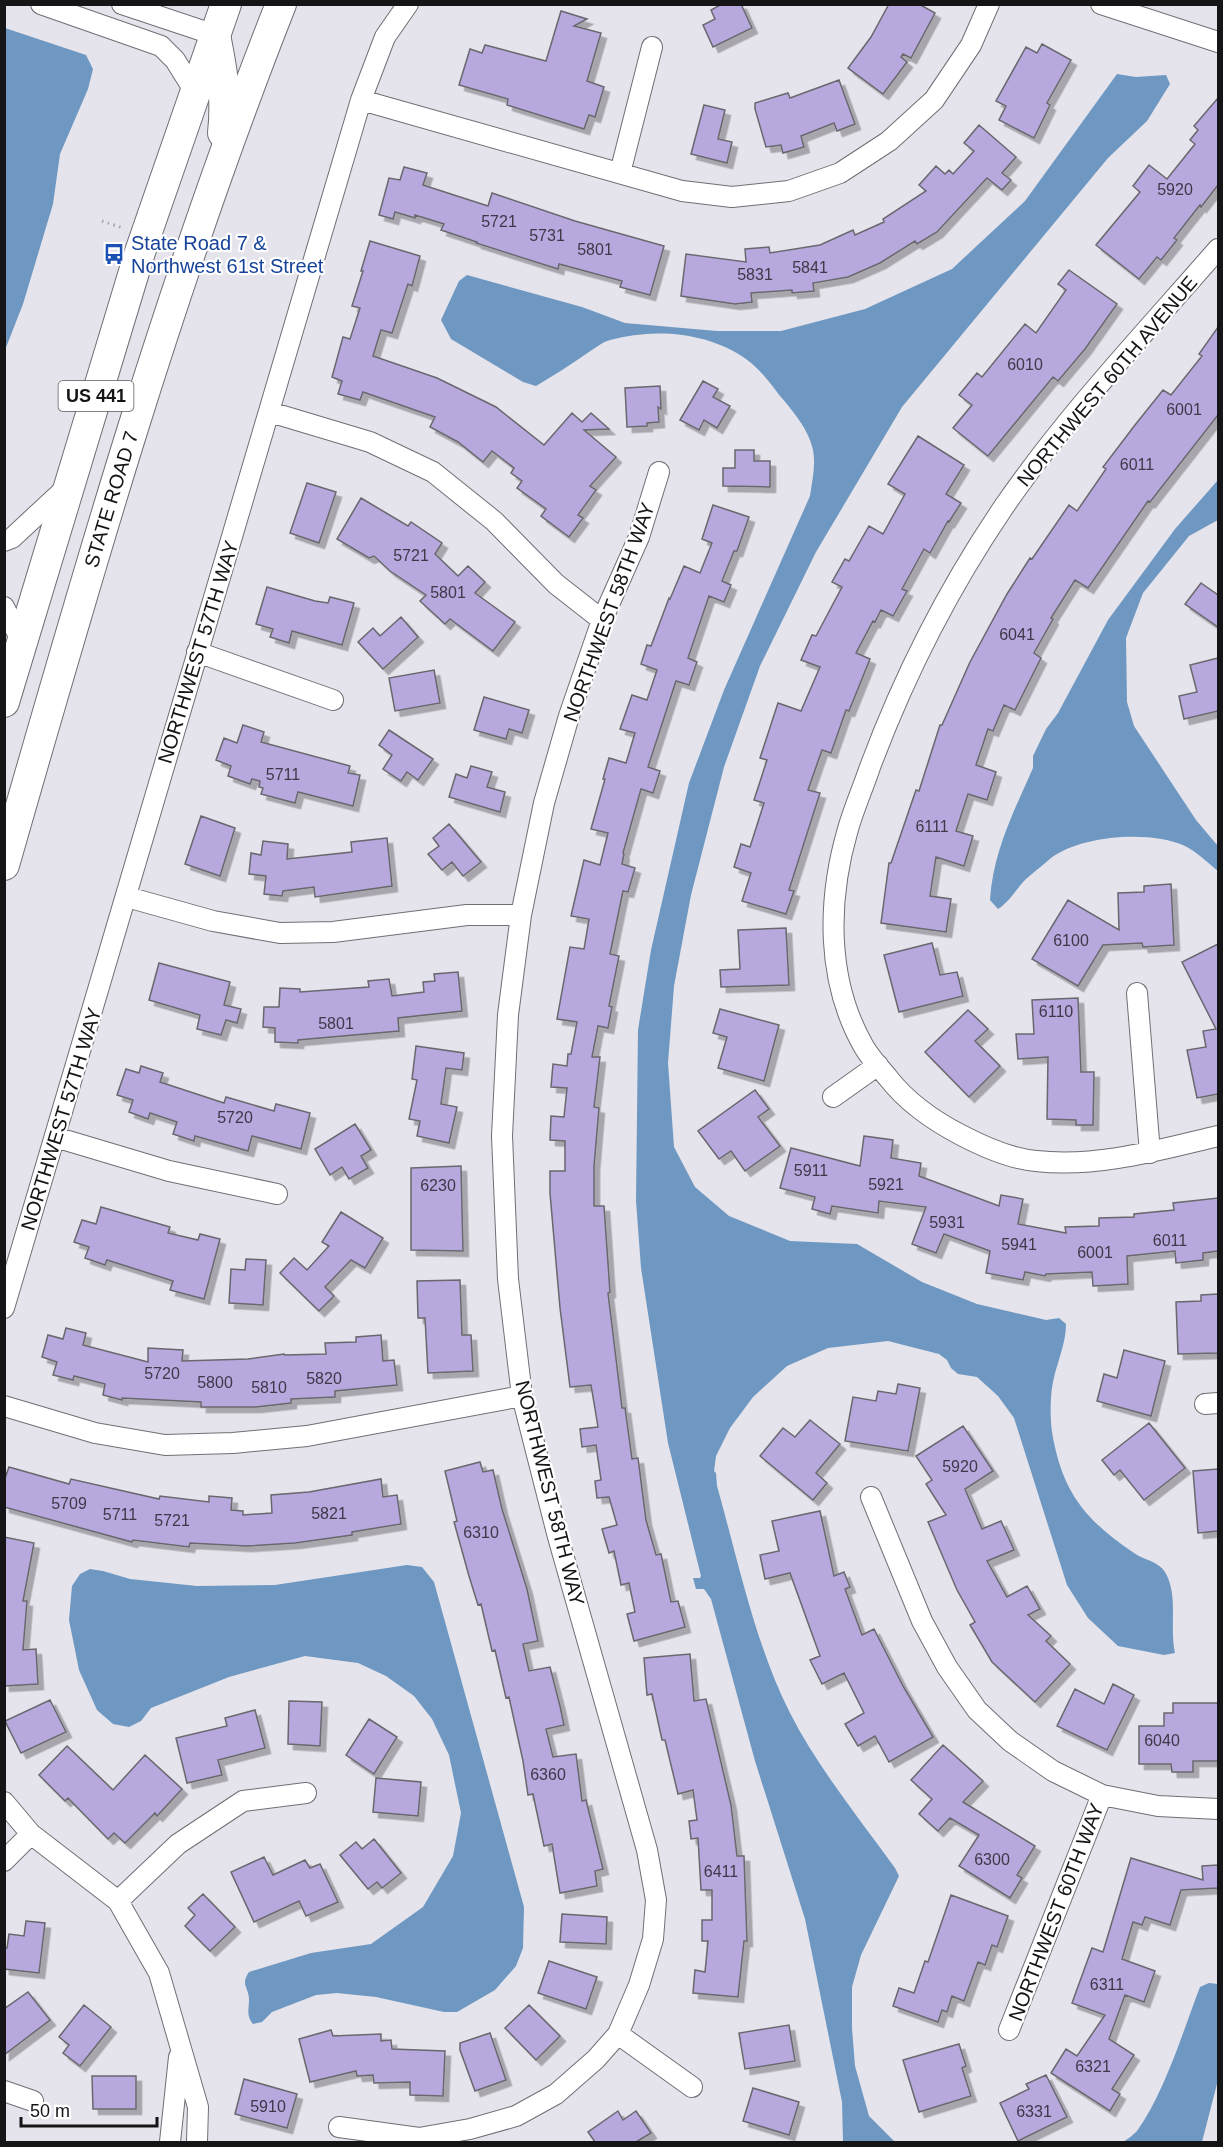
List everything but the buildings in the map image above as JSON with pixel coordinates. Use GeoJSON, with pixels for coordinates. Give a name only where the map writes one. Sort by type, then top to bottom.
{"type":"FeatureCollection","features":[{"type":"Feature","properties":{"kind":"main road","name":"US 441"},"geometry":{"type":"LineString","coordinates":[[4,702],[140,252],[226,4]]}},
{"type":"Feature","properties":{"kind":"main road","name":"STATE ROAD 7"},"geometry":{"type":"LineString","coordinates":[[4,865],[100,534],[156,354],[220,166],[281,4]]}},
{"type":"Feature","properties":{"kind":"main road"},"geometry":{"type":"LineString","coordinates":[[214,35],[222,67],[226,105],[220,166]]}},
{"type":"Feature","properties":{"kind":"street"},"geometry":{"type":"LineString","coordinates":[[41,4],[65,8],[161,46],[175,60],[195,92]]}},
{"type":"Feature","properties":{"kind":"street"},"geometry":{"type":"LineString","coordinates":[[122,4],[214,35]]}},
{"type":"Feature","properties":{"kind":"street","name":"NORTHWEST 57TH WAY"},"geometry":{"type":"LineString","coordinates":[[4,1308],[361,100],[385,37],[408,4]]}},
{"type":"Feature","properties":{"kind":"street"},"geometry":{"type":"LineString","coordinates":[[361,100],[682,191],[732,197],[789,191],[840,173],[889,141],[934,100],[971,45],[989,4]]}},
{"type":"Feature","properties":{"kind":"street"},"geometry":{"type":"LineString","coordinates":[[1101,4],[1218,42]]}},
{"type":"Feature","properties":{"kind":"street"},"geometry":{"type":"LineString","coordinates":[[620,173],[652,47]]}},
{"type":"Feature","properties":{"kind":"street","name":"NORTHWEST 60TH AVENUE"},"geometry":{"type":"LineString","coordinates":[[1150,1153],[1086,1162],[1034,1161],[982,1146],[936,1123],[898,1091],[865,1049],[844,1006],[834,955],[833,902],[848,830],[877,750],[912,664],[952,588],[1003,507],[1070,419],[1218,249]]}},
{"type":"Feature","properties":{"kind":"street"},"geometry":{"type":"LineString","coordinates":[[270,412],[370,442],[433,472],[494,521],[556,584],[602,620]]}},
{"type":"Feature","properties":{"kind":"street","name":"NORTHWEST 58TH WAY"},"geometry":{"type":"LineString","coordinates":[[339,2127],[418,2138],[470,2129],[516,2115],[556,2094],[596,2059],[618,2034],[639,1985],[653,1939],[656,1900],[646,1850],[558,1537],[522,1396],[508,1279],[502,1136],[508,1015],[521,915],[544,803],[569,716],[602,620],[639,537],[659,472]]}},
{"type":"Feature","properties":{"kind":"street"},"geometry":{"type":"LineString","coordinates":[[4,541],[12,538],[70,484]]}},
{"type":"Feature","properties":{"kind":"street"},"geometry":{"type":"LineString","coordinates":[[4,607],[22,642]]}},
{"type":"Feature","properties":{"kind":"street"},"geometry":{"type":"LineString","coordinates":[[197,652],[333,700]]}},
{"type":"Feature","properties":{"kind":"street"},"geometry":{"type":"LineString","coordinates":[[127,897],[213,921],[280,933],[333,932],[467,915],[521,915]]}},
{"type":"Feature","properties":{"kind":"street"},"geometry":{"type":"LineString","coordinates":[[1137,993],[1150,1153],[1218,1136]]}},
{"type":"Feature","properties":{"kind":"street"},"geometry":{"type":"LineString","coordinates":[[833,1097],[878,1065]]}},
{"type":"Feature","properties":{"kind":"street"},"geometry":{"type":"LineString","coordinates":[[55,1137],[169,1171],[277,1194]]}},
{"type":"Feature","properties":{"kind":"street"},"geometry":{"type":"LineString","coordinates":[[4,1406],[95,1434],[165,1444],[233,1443],[308,1436],[522,1396]]}},
{"type":"Feature","properties":{"kind":"street"},"geometry":{"type":"LineString","coordinates":[[871,1497],[922,1621],[946,1667],[977,1710],[1010,1741],[1053,1771],[1102,1795],[1158,1806],[1218,1809]]}},
{"type":"Feature","properties":{"kind":"street"},"geometry":{"type":"LineString","coordinates":[[118,1901],[178,1844],[243,1802],[306,1793]]}},
{"type":"Feature","properties":{"kind":"street","name":"NORTHWEST 60TH WAY"},"geometry":{"type":"LineString","coordinates":[[1009,2030],[1102,1795]]}},
{"type":"Feature","properties":{"kind":"street"},"geometry":{"type":"LineString","coordinates":[[4,1802],[30,1834],[118,1901],[159,1973],[198,2107],[197,2142]]}},
{"type":"Feature","properties":{"kind":"street"},"geometry":{"type":"LineString","coordinates":[[4,1861],[30,1834]]}},
{"type":"Feature","properties":{"kind":"street"},"geometry":{"type":"LineString","coordinates":[[618,2034],[692,2087]]}},
{"type":"Feature","properties":{"kind":"street"},"geometry":{"type":"LineString","coordinates":[[170,2142],[180,2048]]}},
{"type":"Feature","properties":{"kind":"street"},"geometry":{"type":"LineString","coordinates":[[4,2091],[33,2101]]}},
{"type":"Feature","properties":{"kind":"water"},"geometry":{"type":"Polygon","coordinates":[[[5,28],[86,55],[93,69],[88,89],[60,154],[53,204],[23,304],[5,350],[5,28]]]}},
{"type":"Feature","properties":{"kind":"water"},"geometry":{"type":"Polygon","coordinates":[[[1117,74],[1136,77],[1166,75],[1170,84],[1147,121],[1108,158],[902,407],[816,552],[760,666],[724,767],[691,895],[674,986],[668,1063],[674,1147],[695,1187],[729,1216],[790,1241],[857,1244],[922,1282],[977,1304],[1046,1320],[1059,1318],[1066,1324],[1066,1331],[1053,1382],[1051,1414],[1052,1432],[1062,1472],[1078,1503],[1089,1516],[1117,1541],[1162,1568],[1172,1591],[1175,1653],[1164,1655],[1118,1646],[1088,1618],[1067,1585],[1014,1418],[998,1396],[977,1377],[958,1374],[939,1354],[888,1341],[828,1348],[787,1366],[753,1397],[730,1428],[716,1456],[714,1471],[748,1601],[767,1659],[790,1713],[813,1753],[899,1876],[861,1955],[852,1987],[855,2066],[869,2116],[895,2142],[843,2142],[842,2102],[805,1919],[755,1761],[711,1599],[704,1589],[696,1589],[693,1578],[701,1576],[668,1443],[641,1268],[636,1201],[638,1030],[651,950],[689,783],[724,690],[810,496],[814,468],[813,450],[800,421],[760,372],[746,359],[715,343],[698,338],[662,334],[644,334],[610,340],[536,386],[523,382],[451,339],[441,320],[459,281],[467,275],[582,307],[625,323],[717,331],[781,331],[865,309],[952,269],[1025,201],[1117,74]]]}},
{"type":"Feature","properties":{"kind":"water"},"geometry":{"type":"Polygon","coordinates":[[[1218,480],[1218,520],[1189,536],[1143,593],[1126,638],[1127,702],[1134,726],[1196,820],[1218,846],[1218,871],[1189,848],[1171,841],[1136,837],[1098,840],[1064,850],[1051,858],[1026,879],[998,909],[990,900],[995,865],[1033,768],[1033,756],[1046,729],[1058,713],[1108,620],[1175,529],[1218,480]]]}},
{"type":"Feature","properties":{"kind":"water"},"geometry":{"type":"Polygon","coordinates":[[[407,1565],[422,1567],[434,1582],[524,1907],[523,1948],[516,1966],[495,1990],[457,2012],[444,2012],[376,1997],[337,1993],[316,1995],[272,2012],[262,2022],[253,2024],[249,2015],[249,1996],[245,1983],[249,1972],[311,1953],[371,1944],[423,1907],[453,1856],[461,1813],[449,1755],[432,1719],[414,1696],[386,1676],[358,1663],[305,1656],[229,1677],[151,1708],[141,1721],[129,1727],[113,1724],[97,1710],[79,1670],[69,1620],[72,1586],[80,1574],[90,1569],[130,1579],[197,1586],[275,1585],[407,1565]]]}},
{"type":"Feature","properties":{"kind":"water"},"geometry":{"type":"Polygon","coordinates":[[[1209,1983],[1218,1984],[1218,2080],[1202,2142],[1123,2142],[1137,2131],[1147,2115],[1173,2061],[1200,1987],[1209,1983]]]}},
{"type":"Feature","properties":{"kind":"place","name":"State Road 7 & Northwest 61st Street"},"geometry":{"type":"Point","coordinates":[114,254]}}]}
